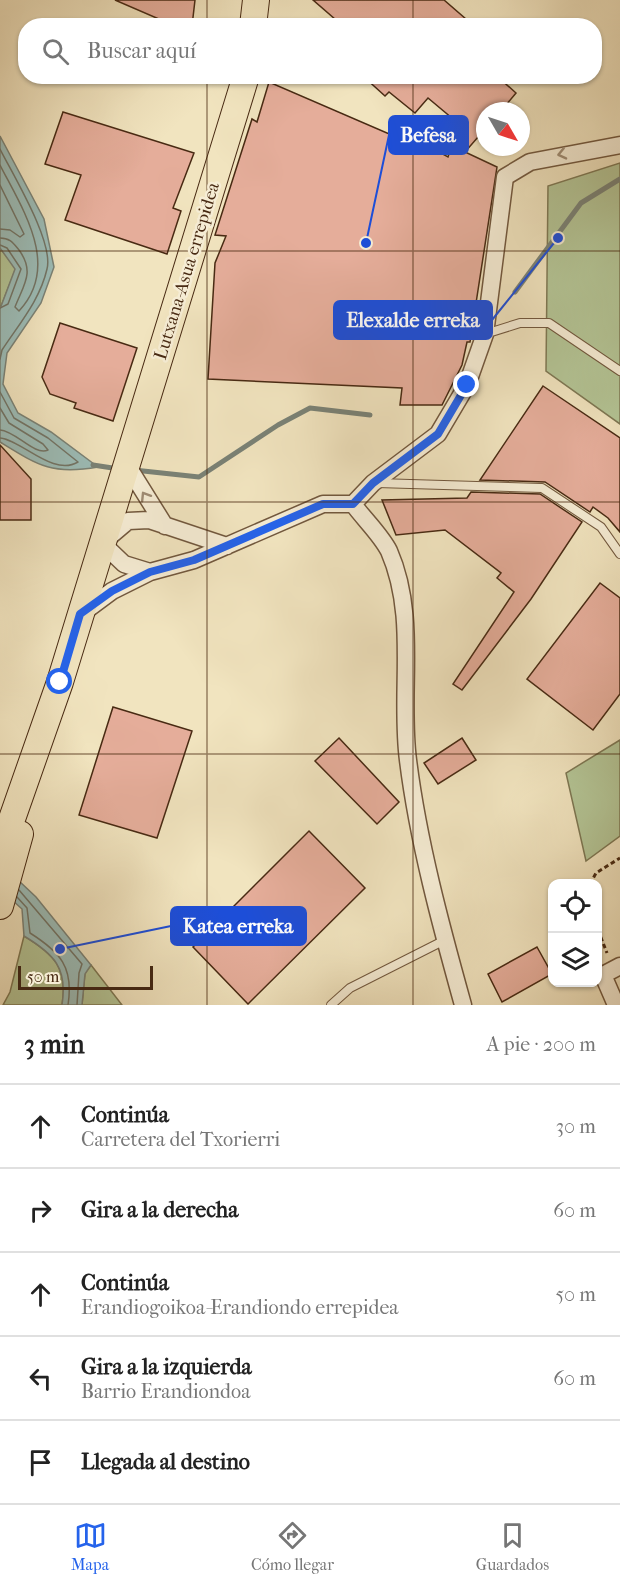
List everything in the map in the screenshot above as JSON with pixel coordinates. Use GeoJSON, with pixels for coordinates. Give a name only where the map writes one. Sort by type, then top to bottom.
{"type":"FeatureCollection","features":[{"type":"Feature","properties":{"kind":"main road"},"geometry":{"type":"LineString","coordinates":[[254,18],[256,0]]}},
{"type":"Feature","properties":{"kind":"main road","name":"Lutxana-Asua errepidea"},"geometry":{"type":"LineString","coordinates":[[35,754],[127,465],[244,84]]}},
{"type":"Feature","properties":{"kind":"main road"},"geometry":{"type":"LineString","coordinates":[[0,853],[35,754]]}},
{"type":"Feature","properties":{"kind":"main road"},"geometry":{"type":"LineString","coordinates":[[0,906],[21,830],[35,754]]}},
{"type":"Feature","properties":{"kind":"street"},"geometry":{"type":"LineString","coordinates":[[80,614],[112,591],[150,572],[194,560],[323,504],[353,504],[373,483],[438,434],[467,385],[485,334],[506,177],[530,162],[620,145]]}},
{"type":"Feature","properties":{"kind":"street"},"geometry":{"type":"LineString","coordinates":[[127,465],[165,526]]}},
{"type":"Feature","properties":{"kind":"street"},"geometry":{"type":"LineString","coordinates":[[353,504],[388,550],[402,594],[407,650],[408,758],[445,940],[463,1005]]}},
{"type":"Feature","properties":{"kind":"street"},"geometry":{"type":"LineString","coordinates":[[150,572],[124,564],[102,543],[128,521],[149,520],[227,546]]}},
{"type":"Feature","properties":{"kind":"street"},"geometry":{"type":"LineString","coordinates":[[616,961],[603,975],[616,1005]]}},
{"type":"Feature","properties":{"kind":"lane"},"geometry":{"type":"LineString","coordinates":[[485,334],[520,323],[549,323],[620,371]]}},
{"type":"Feature","properties":{"kind":"lane"},"geometry":{"type":"LineString","coordinates":[[373,483],[542,488],[601,527],[620,554]]}},
{"type":"Feature","properties":{"kind":"lane"},"geometry":{"type":"LineString","coordinates":[[331,1005],[350,988],[445,940]]}},
{"type":"Feature","properties":{"kind":"path"},"geometry":{"type":"LineString","coordinates":[[593,879],[596,873],[620,858]]}},
{"type":"Feature","properties":{"kind":"path"},"geometry":{"type":"LineString","coordinates":[[598,933],[606,953],[616,961]]}},
{"type":"Feature","properties":{"kind":"green space"},"geometry":{"type":"Polygon","coordinates":[[[620,163],[620,424],[546,371],[548,186],[620,163]]]}},
{"type":"Feature","properties":{"kind":"green space"},"geometry":{"type":"Polygon","coordinates":[[[0,248],[16,268],[0,309],[0,248]]]}},
{"type":"Feature","properties":{"kind":"green space"},"geometry":{"type":"Polygon","coordinates":[[[620,740],[620,836],[586,861],[566,773],[620,740]]]}},
{"type":"Feature","properties":{"kind":"green space"},"geometry":{"type":"Polygon","coordinates":[[[24,936],[51,956],[61,972],[62,1005],[3,1005],[10,992],[24,936]]]}},
{"type":"Feature","properties":{"kind":"green space"},"geometry":{"type":"Polygon","coordinates":[[[91,965],[122,1005],[82,1005],[85,973],[91,965]]]}},
{"type":"Feature","properties":{"kind":"water"},"geometry":{"type":"Polygon","coordinates":[[[0,136],[44,219],[54,267],[41,303],[7,353],[3,384],[18,413],[51,432],[98,467],[57,469],[36,463],[0,442],[0,309],[15,269],[0,248],[0,136]]]}},
{"type":"Feature","properties":{"kind":"water"},"geometry":{"type":"Polygon","coordinates":[[[0,863],[36,897],[91,965],[85,974],[82,1005],[62,1005],[61,972],[51,956],[24,936],[22,909],[0,889],[0,863]]]}},
{"type":"Feature","properties":{"kind":"building"},"geometry":{"type":"Polygon","coordinates":[[[115,0],[195,0],[193,18],[157,18],[115,0]]]}},
{"type":"Feature","properties":{"kind":"building"},"geometry":{"type":"Polygon","coordinates":[[[313,0],[444,0],[465,18],[334,18],[313,0]]]}},
{"type":"Feature","properties":{"kind":"building"},"geometry":{"type":"Polygon","coordinates":[[[268,84],[274,84],[417,146],[419,141],[448,157],[459,124],[428,98],[415,113],[389,92],[385,96],[372,84],[506,84],[516,93],[508,102],[476,102],[476,139],[465,152],[497,167],[470,342],[467,342],[462,365],[442,405],[400,405],[402,388],[208,379],[215,263],[226,236],[215,235],[252,119],[257,122],[268,84]]]}},
{"type":"Feature","properties":{"kind":"building"},"geometry":{"type":"Polygon","coordinates":[[[63,112],[194,153],[173,208],[181,211],[167,254],[65,220],[81,175],[45,164],[63,112]]]}},
{"type":"Feature","properties":{"kind":"building"},"geometry":{"type":"Polygon","coordinates":[[[60,323],[137,348],[113,421],[74,408],[76,403],[50,394],[42,377],[60,323]]]}},
{"type":"Feature","properties":{"kind":"building"},"geometry":{"type":"Polygon","coordinates":[[[543,386],[620,438],[620,532],[608,518],[593,507],[590,512],[545,482],[480,480],[543,386]]]}},
{"type":"Feature","properties":{"kind":"building"},"geometry":{"type":"Polygon","coordinates":[[[0,445],[31,479],[31,520],[0,520],[0,445]]]}},
{"type":"Feature","properties":{"kind":"building"},"geometry":{"type":"Polygon","coordinates":[[[471,492],[540,494],[582,522],[531,599],[462,690],[453,684],[514,592],[497,578],[501,573],[445,530],[396,535],[382,500],[467,498],[471,492]]]}},
{"type":"Feature","properties":{"kind":"building"},"geometry":{"type":"Polygon","coordinates":[[[600,583],[620,598],[620,694],[593,730],[527,679],[600,583]]]}},
{"type":"Feature","properties":{"kind":"building"},"geometry":{"type":"Polygon","coordinates":[[[113,707],[192,731],[157,838],[79,815],[113,707]]]}},
{"type":"Feature","properties":{"kind":"building"},"geometry":{"type":"Polygon","coordinates":[[[339,738],[399,802],[377,824],[315,761],[339,738]]]}},
{"type":"Feature","properties":{"kind":"building"},"geometry":{"type":"Polygon","coordinates":[[[462,738],[476,760],[438,784],[424,763],[462,738]]]}},
{"type":"Feature","properties":{"kind":"building"},"geometry":{"type":"Polygon","coordinates":[[[309,831],[365,888],[248,1004],[193,947],[309,831]]]}},
{"type":"Feature","properties":{"kind":"building"},"geometry":{"type":"Polygon","coordinates":[[[537,947],[548,967],[548,976],[502,1002],[488,974],[537,947]]]}},
{"type":"Feature","properties":{"kind":"waterway"},"geometry":{"type":"LineString","coordinates":[[515,292],[581,203],[620,179]]}},
{"type":"Feature","properties":{"kind":"waterway"},"geometry":{"type":"LineString","coordinates":[[134,470],[199,477],[278,425],[310,408],[370,415]]}},
{"type":"Feature","properties":{"kind":"waterway"},"geometry":{"type":"LineString","coordinates":[[93,465],[119,469]]}},
{"type":"Feature","properties":{"kind":"place","name":"Elexalde erreka"},"geometry":{"type":"Point","coordinates":[558,238]}},
{"type":"Feature","properties":{"kind":"place","name":"Befesa"},"geometry":{"type":"Point","coordinates":[366,243]}},
{"type":"Feature","properties":{"kind":"place","name":"Katea erreka"},"geometry":{"type":"Point","coordinates":[60,949]}},
{"type":"Feature","properties":{"kind":"route"},"geometry":{"type":"LineString","coordinates":[[60,682],[80,614],[112,591],[150,572],[194,560],[323,504],[353,504],[373,483],[438,434],[467,385]]}}]}
